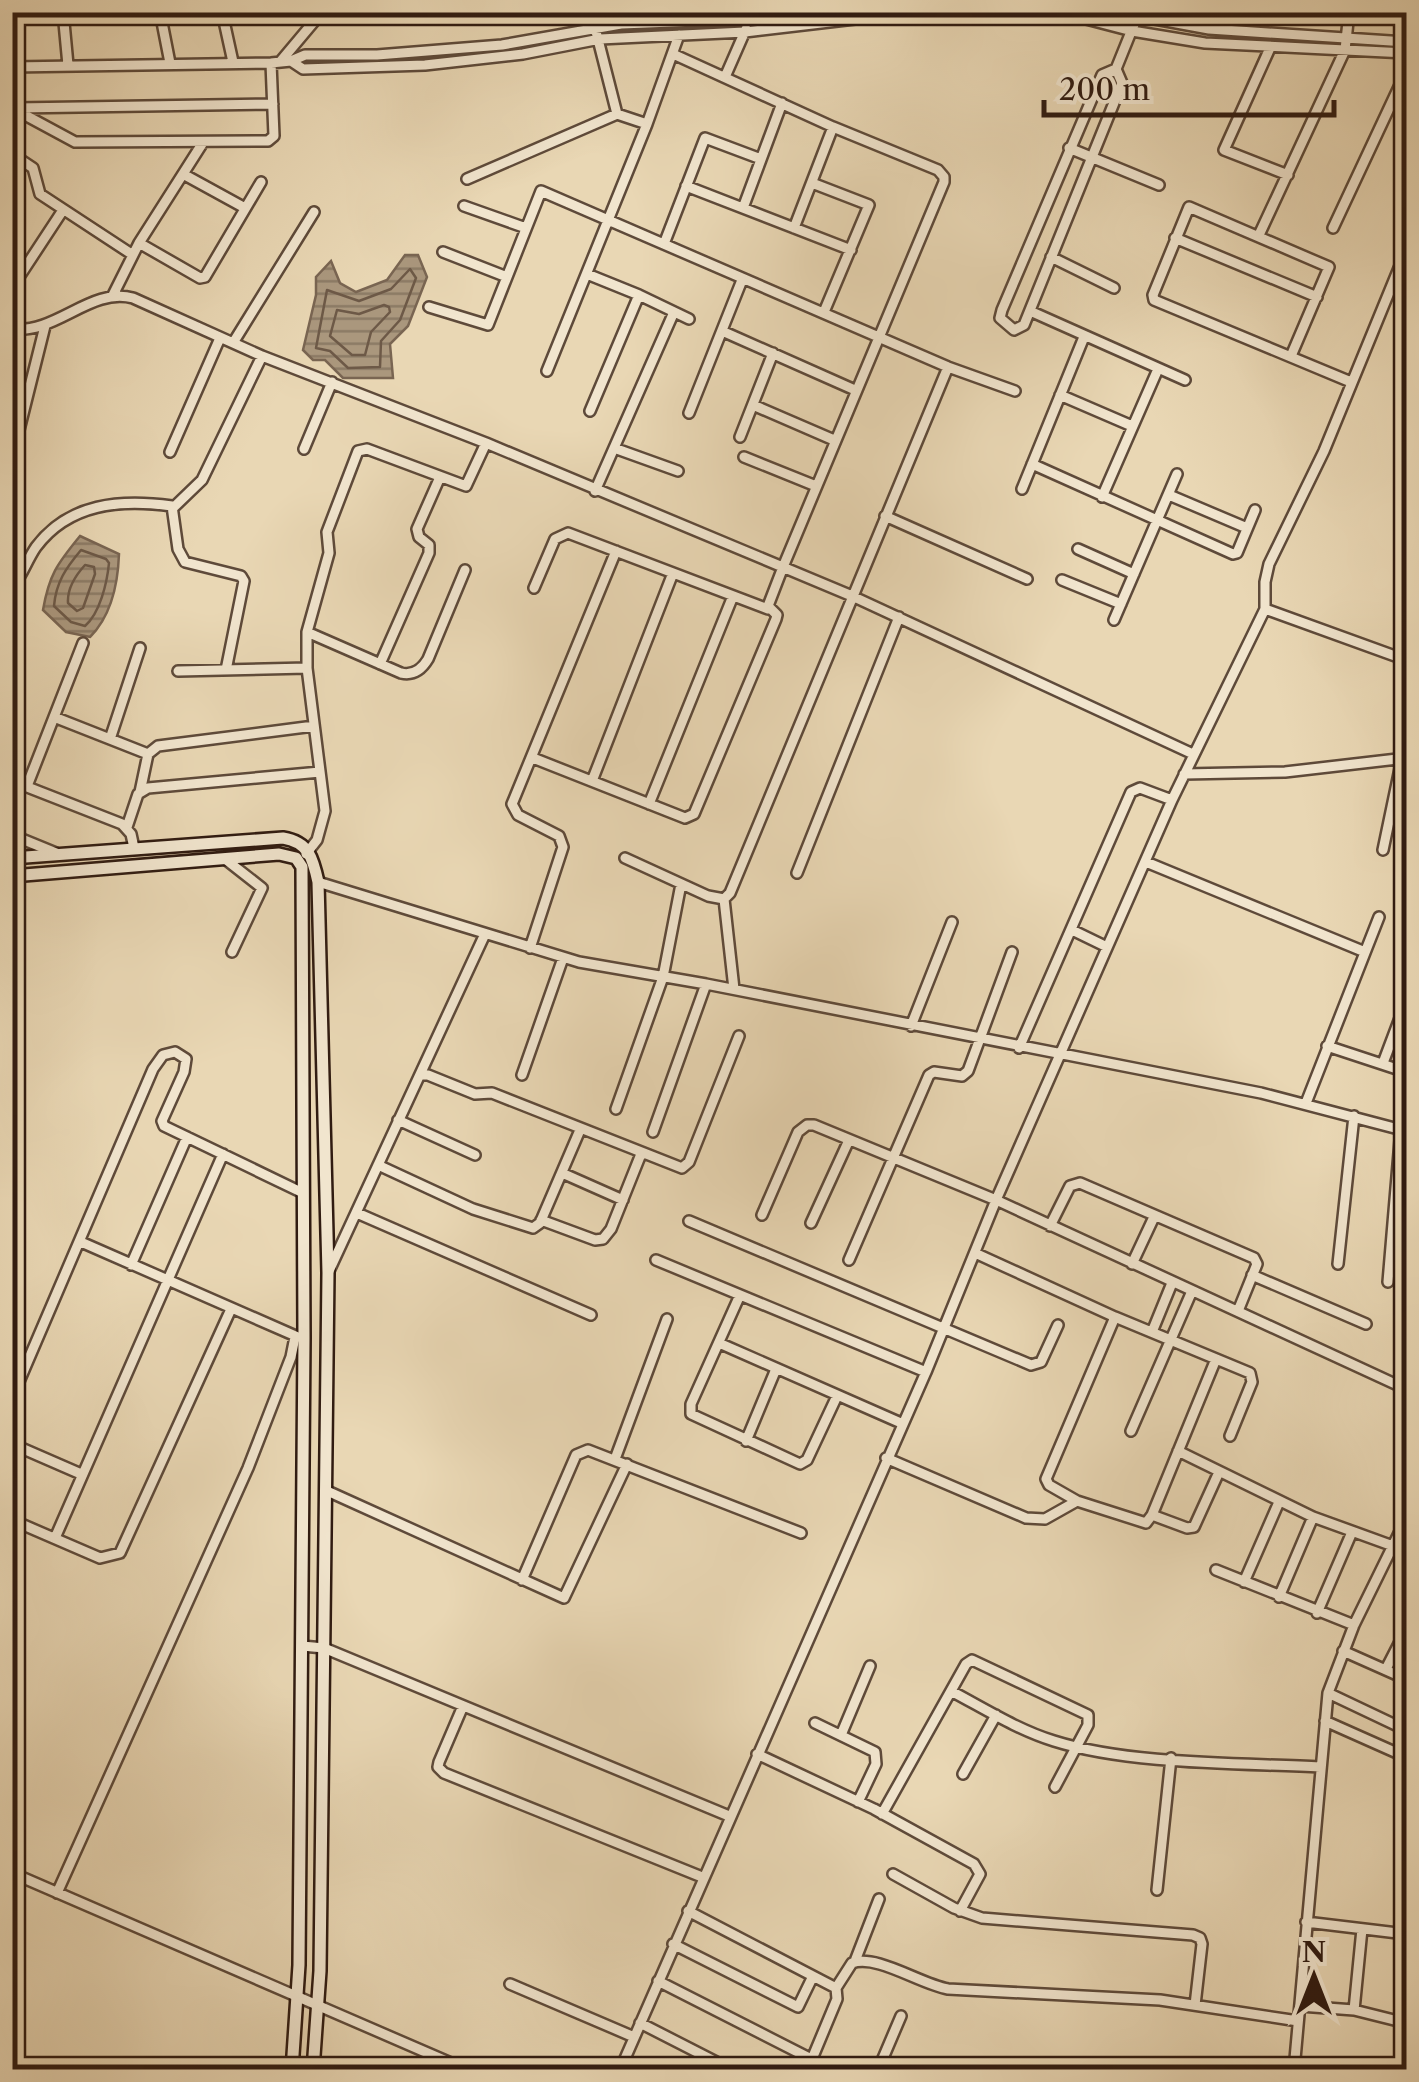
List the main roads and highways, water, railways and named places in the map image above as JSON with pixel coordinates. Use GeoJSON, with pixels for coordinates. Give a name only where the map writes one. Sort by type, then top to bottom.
{"type":"FeatureCollection","features":[{"type":"Feature","properties":{"kind":"main road"},"geometry":{"type":"LineString","coordinates":[[12,858],[283,838],[298,841],[318,882],[328,1308],[318,2005],[313,2070]]}},
{"type":"Feature","properties":{"kind":"main road"},"geometry":{"type":"LineString","coordinates":[[12,876],[279,854],[305,856]]}},
{"type":"Feature","properties":{"kind":"main road"},"geometry":{"type":"LineString","coordinates":[[39,856],[40,874]]}},
{"type":"Feature","properties":{"kind":"main road"},"geometry":{"type":"LineString","coordinates":[[292,2070],[298,1996],[302,1646],[300,1337],[304,1309],[305,856]]}},
{"type":"Feature","properties":{"kind":"main road"},"geometry":{"type":"LineString","coordinates":[[304,1309],[328,1308]]}},
{"type":"Feature","properties":{"kind":"water"},"geometry":{"type":"Polygon","coordinates":[[[405,255],[418,255],[427,277],[408,326],[390,344],[393,378],[343,378],[325,360],[313,360],[303,350],[316,295],[316,277],[331,261],[340,283],[356,292],[387,280],[405,255]]]}},
{"type":"Feature","properties":{"kind":"water"},"geometry":{"type":"Polygon","coordinates":[[[80,536],[119,554],[112,598],[90,637],[66,632],[43,610],[55,570],[80,536]]]}}]}
